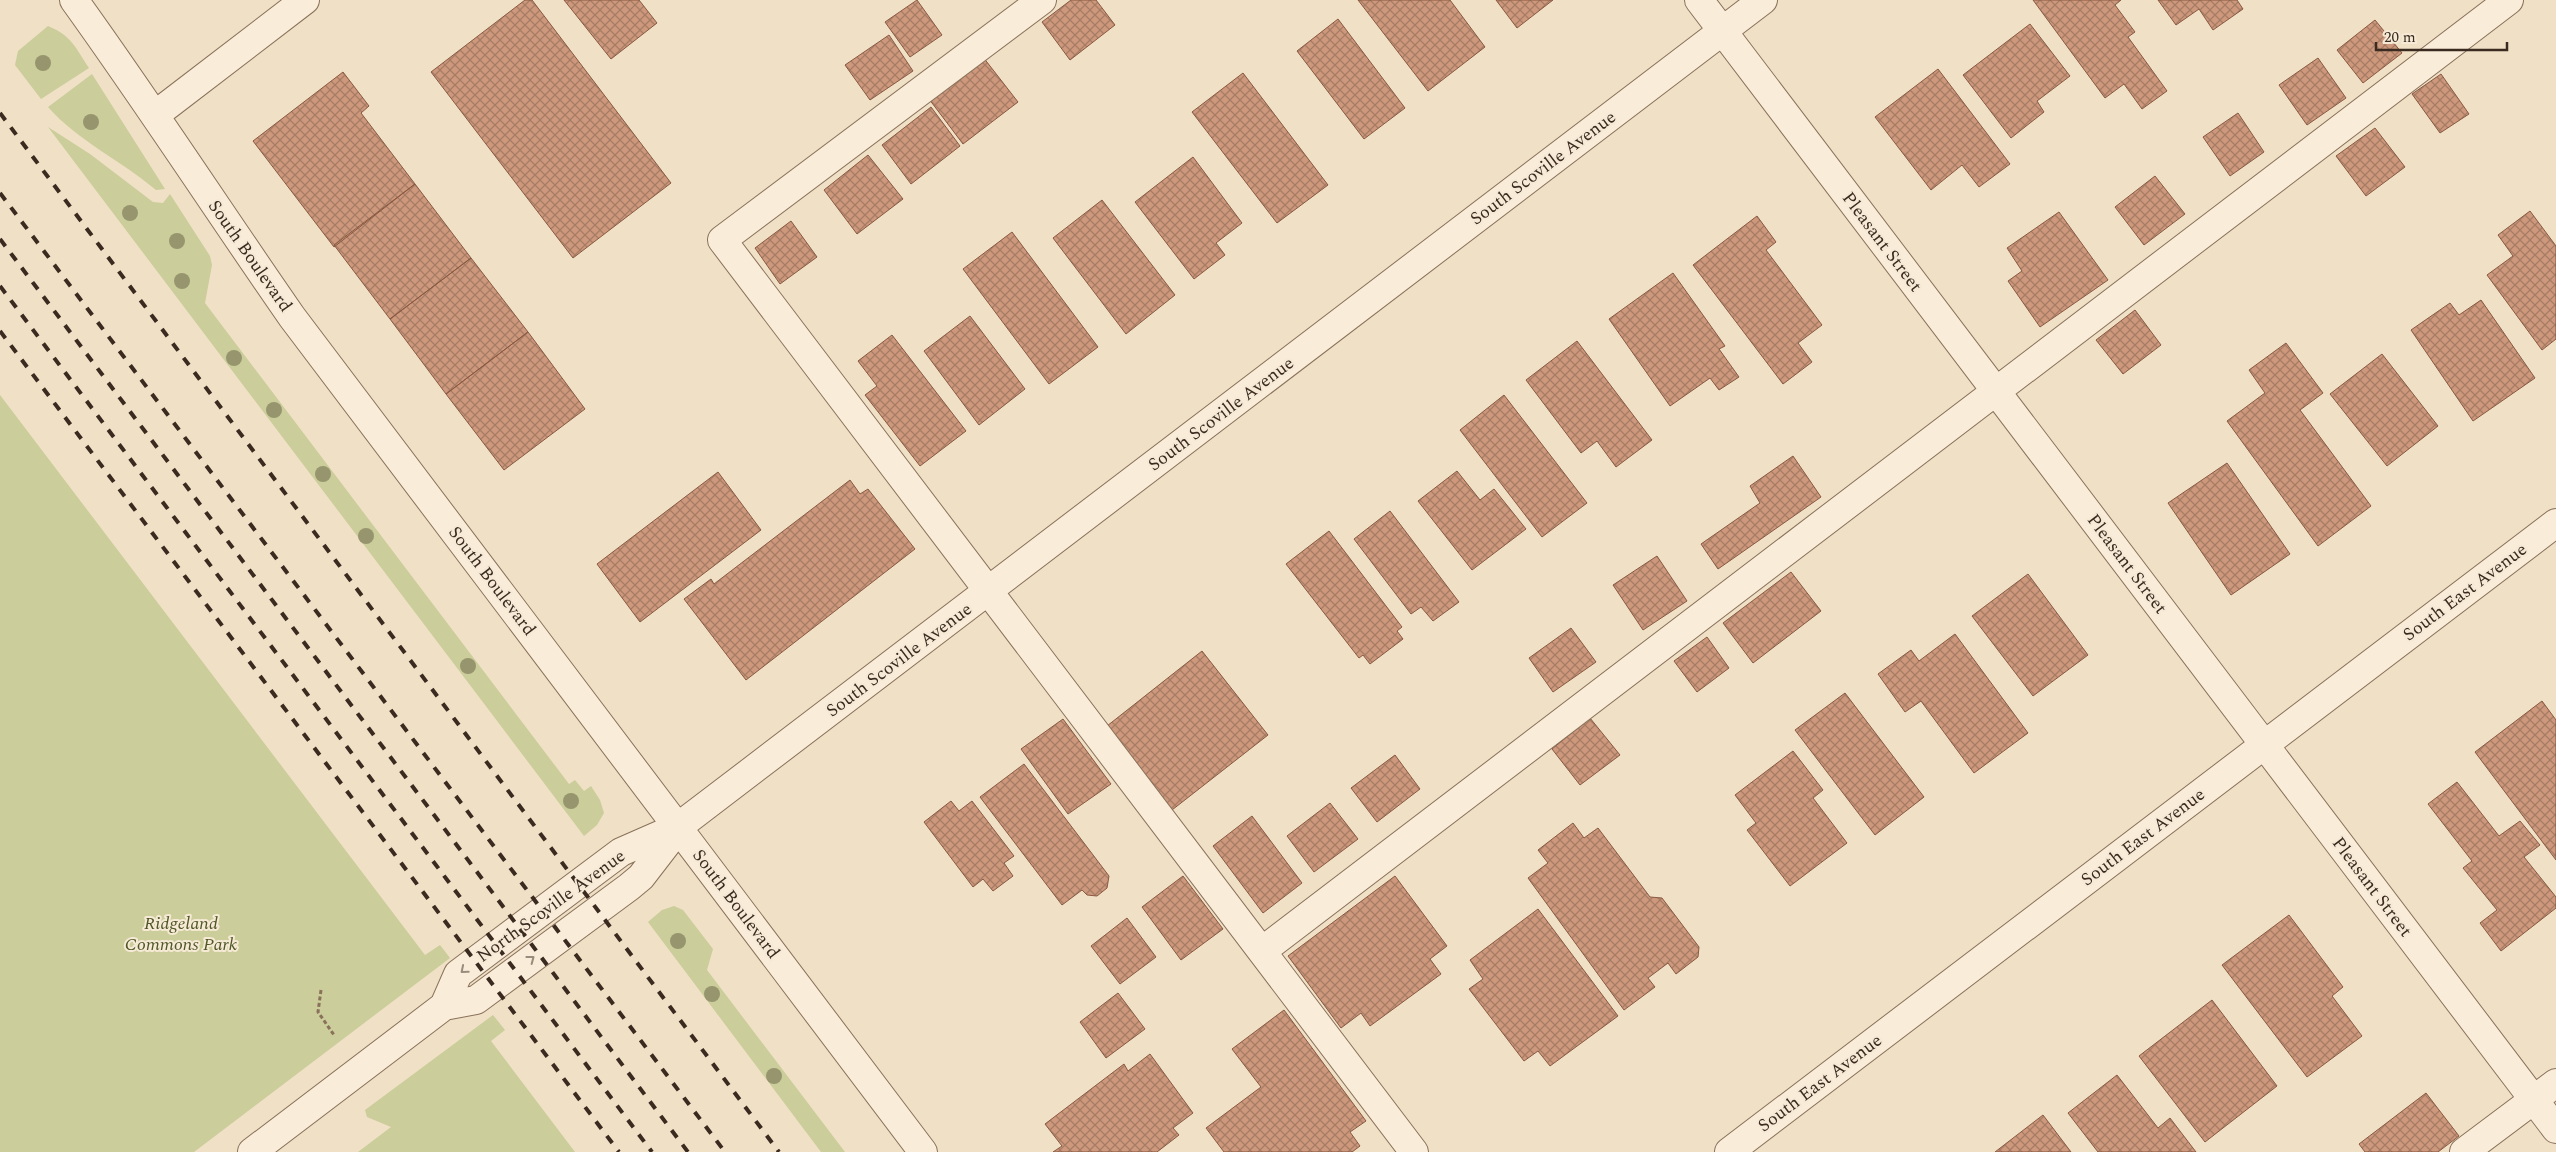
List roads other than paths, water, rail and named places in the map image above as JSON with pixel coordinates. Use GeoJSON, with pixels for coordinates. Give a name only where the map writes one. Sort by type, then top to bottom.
{"type":"FeatureCollection","features":[{"type":"Feature","properties":{"kind":"street","name":"South Boulevard"},"geometry":{"type":"LineString","coordinates":[[74,0],[155,115],[221,216],[292,317],[923,1152]]}},
{"type":"Feature","properties":{"kind":"street"},"geometry":{"type":"LineString","coordinates":[[155,115],[306,0]]}},
{"type":"Feature","properties":{"kind":"street"},"geometry":{"type":"LineString","coordinates":[[1042,0],[722,240],[1414,1152]]}},
{"type":"Feature","properties":{"kind":"street","name":"Pleasant Street"},"geometry":{"type":"LineString","coordinates":[[1699,0],[2556,1129]]}},
{"type":"Feature","properties":{"kind":"street","name":"South Scoville Avenue"},"geometry":{"type":"LineString","coordinates":[[678,828],[1763,0]]}},
{"type":"Feature","properties":{"kind":"street"},"geometry":{"type":"LineString","coordinates":[[1262,951],[2510,0]]}},
{"type":"Feature","properties":{"kind":"street","name":"South East Avenue"},"geometry":{"type":"LineString","coordinates":[[1729,1152],[2556,523]]}},
{"type":"Feature","properties":{"kind":"street","name":"North Scoville Avenue"},"geometry":{"type":"LineString","coordinates":[[252,1152],[444,1006],[458,974],[621,852],[678,828]]}},
{"type":"Feature","properties":{"kind":"street"},"geometry":{"type":"LineString","coordinates":[[2464,1152],[2556,1083]]}},
{"type":"Feature","properties":{"kind":"railway"},"geometry":{"type":"LineString","coordinates":[[0,113],[779,1152]]}},
{"type":"Feature","properties":{"kind":"railway"},"geometry":{"type":"LineString","coordinates":[[0,193],[725,1152]]}},
{"type":"Feature","properties":{"kind":"railway"},"geometry":{"type":"LineString","coordinates":[[0,239],[688,1152]]}},
{"type":"Feature","properties":{"kind":"railway"},"geometry":{"type":"LineString","coordinates":[[0,286],[652,1152]]}},
{"type":"Feature","properties":{"kind":"railway"},"geometry":{"type":"LineString","coordinates":[[0,331],[619,1152]]}},
{"type":"Feature","properties":{"kind":"park label","name":"Ridgeland Commons Park"},"geometry":{"type":"Point","coordinates":[181,933]}}]}
